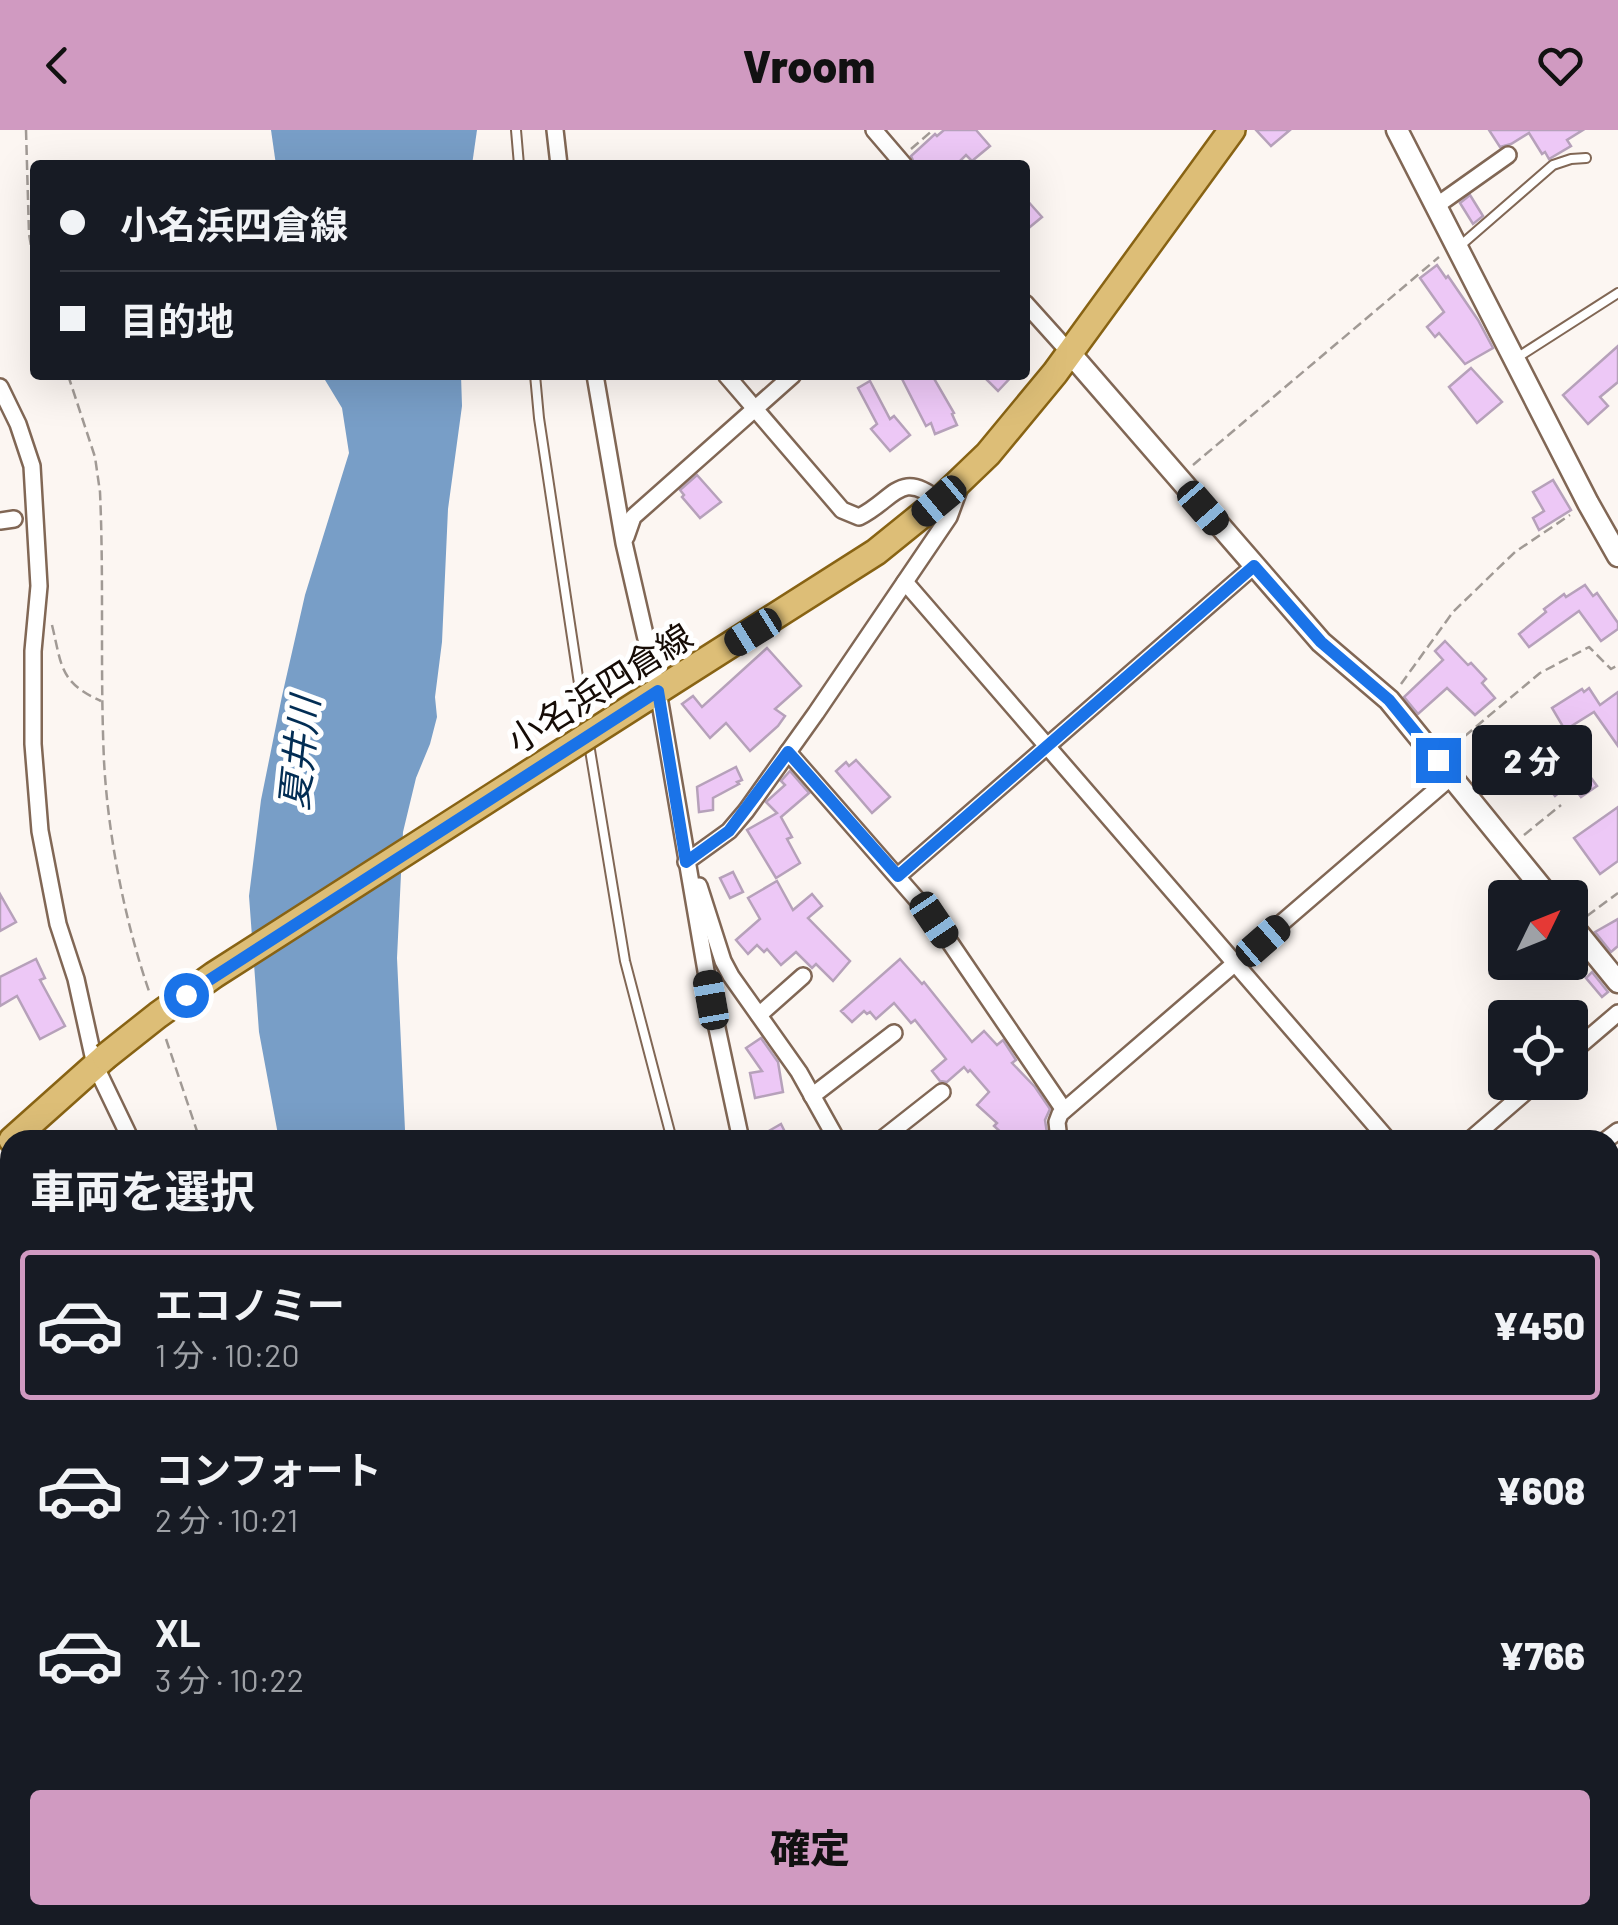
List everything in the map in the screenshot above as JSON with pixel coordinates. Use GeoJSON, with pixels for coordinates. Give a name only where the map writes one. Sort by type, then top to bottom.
{"type":"FeatureCollection","features":[{"type":"Feature","properties":{"kind":"main road","name":"小名浜四倉線"},"geometry":{"type":"LineString","coordinates":[[23,1130],[100,1061],[214,976],[876,552],[939,501],[1012,427],[1232,130]]}},
{"type":"Feature","properties":{"kind":"street"},"geometry":{"type":"LineString","coordinates":[[555,130],[558,160]]}},
{"type":"Feature","properties":{"kind":"street"},"geometry":{"type":"LineString","coordinates":[[874,130],[900,160]]}},
{"type":"Feature","properties":{"kind":"street"},"geometry":{"type":"LineString","coordinates":[[1398,130],[1588,503],[1615,544]]}},
{"type":"Feature","properties":{"kind":"street"},"geometry":{"type":"LineString","coordinates":[[1436,206],[1508,155]]}},
{"type":"Feature","properties":{"kind":"street"},"geometry":{"type":"LineString","coordinates":[[1030,309],[1321,642],[1389,700],[1535,880]]}},
{"type":"Feature","properties":{"kind":"street"},"geometry":{"type":"LineString","coordinates":[[596,380],[651,695],[739,1130]]}},
{"type":"Feature","properties":{"kind":"street"},"geometry":{"type":"LineString","coordinates":[[730,380],[842,510],[859,517],[908,486],[922,486],[939,501]]}},
{"type":"Feature","properties":{"kind":"street"},"geometry":{"type":"LineString","coordinates":[[624,543],[632,517],[788,380]]}},
{"type":"Feature","properties":{"kind":"street"},"geometry":{"type":"LineString","coordinates":[[0,387],[32,466],[39,586],[33,744],[40,831],[58,924],[100,1061],[126,1130]]}},
{"type":"Feature","properties":{"kind":"street"},"geometry":{"type":"LineString","coordinates":[[688,869],[729,831],[788,752],[949,517],[962,478]]}},
{"type":"Feature","properties":{"kind":"street"},"geometry":{"type":"LineString","coordinates":[[898,876],[1254,566]]}},
{"type":"Feature","properties":{"kind":"street"},"geometry":{"type":"LineString","coordinates":[[905,582],[1379,1130]]}},
{"type":"Feature","properties":{"kind":"street"},"geometry":{"type":"LineString","coordinates":[[788,752],[934,920],[1064,1110]]}},
{"type":"Feature","properties":{"kind":"street"},"geometry":{"type":"LineString","coordinates":[[1057,1130],[1056,1122],[1064,1110],[1236,964],[1444,768]]}},
{"type":"Feature","properties":{"kind":"street"},"geometry":{"type":"LineString","coordinates":[[688,869],[699,885],[723,961],[799,1072],[831,1130]]}},
{"type":"Feature","properties":{"kind":"street"},"geometry":{"type":"LineString","coordinates":[[1588,945],[1618,982]]}},
{"type":"Feature","properties":{"kind":"street"},"geometry":{"type":"LineString","coordinates":[[759,1016],[803,976]]}},
{"type":"Feature","properties":{"kind":"street"},"geometry":{"type":"LineString","coordinates":[[1588,1039],[1618,1013]]}},
{"type":"Feature","properties":{"kind":"street"},"geometry":{"type":"LineString","coordinates":[[812,1096],[894,1033]]}},
{"type":"Feature","properties":{"kind":"street"},"geometry":{"type":"LineString","coordinates":[[894,1130],[942,1092]]}},
{"type":"Feature","properties":{"kind":"street"},"geometry":{"type":"LineString","coordinates":[[1481,1130],[1516,1100]]}},
{"type":"Feature","properties":{"kind":"lane"},"geometry":{"type":"LineString","coordinates":[[516,130],[519,160]]}},
{"type":"Feature","properties":{"kind":"lane"},"geometry":{"type":"LineString","coordinates":[[1457,246],[1553,165],[1571,158],[1586,158]]}},
{"type":"Feature","properties":{"kind":"lane"},"geometry":{"type":"LineString","coordinates":[[1514,360],[1618,293]]}},
{"type":"Feature","properties":{"kind":"lane"},"geometry":{"type":"LineString","coordinates":[[535,380],[538,418],[625,961],[669,1130]]}},
{"type":"Feature","properties":{"kind":"path"},"geometry":{"type":"LineString","coordinates":[[26,130],[30,240]]}},
{"type":"Feature","properties":{"kind":"path"},"geometry":{"type":"LineString","coordinates":[[904,160],[933,130]]}},
{"type":"Feature","properties":{"kind":"path"},"geometry":{"type":"LineString","coordinates":[[1178,478],[1457,246]]}},
{"type":"Feature","properties":{"kind":"path"},"geometry":{"type":"LineString","coordinates":[[70,380],[94,457],[100,492],[104,766],[118,871],[150,995]]}},
{"type":"Feature","properties":{"kind":"path"},"geometry":{"type":"LineString","coordinates":[[1389,700],[1453,612],[1516,552],[1588,503]]}},
{"type":"Feature","properties":{"kind":"path"},"geometry":{"type":"LineString","coordinates":[[52,624],[68,680],[102,702]]}},
{"type":"Feature","properties":{"kind":"path"},"geometry":{"type":"LineString","coordinates":[[1444,768],[1496,708],[1540,673],[1589,647],[1611,669],[1618,665]]}},
{"type":"Feature","properties":{"kind":"path"},"geometry":{"type":"LineString","coordinates":[[1509,848],[1562,805]]}},
{"type":"Feature","properties":{"kind":"path"},"geometry":{"type":"LineString","coordinates":[[1588,914],[1618,893]]}},
{"type":"Feature","properties":{"kind":"path"},"geometry":{"type":"LineString","coordinates":[[166,1040],[197,1130]]}},
{"type":"Feature","properties":{"kind":"water"},"geometry":{"type":"Polygon","coordinates":[[[271,130],[477,130],[473,160],[275,160],[271,130]]]}},
{"type":"Feature","properties":{"kind":"water","name":"夏井川"},"geometry":{"type":"Polygon","coordinates":[[[325,380],[461,380],[462,406],[448,509],[442,642],[435,697],[437,717],[403,832],[397,958],[405,1130],[277,1130],[259,1032],[249,896],[261,800],[282,696],[305,595],[349,453],[342,408],[325,380]]]}},
{"type":"Feature","properties":{"kind":"building"},"geometry":{"type":"Polygon","coordinates":[[[944,130],[976,130],[990,146],[973,160],[966,155],[961,160],[913,160],[911,156],[944,130]]]}},
{"type":"Feature","properties":{"kind":"building"},"geometry":{"type":"Polygon","coordinates":[[[1256,130],[1290,130],[1271,146],[1256,130]]]}},
{"type":"Feature","properties":{"kind":"building"},"geometry":{"type":"Polygon","coordinates":[[[1489,130],[1583,130],[1567,140],[1571,146],[1549,159],[1529,133],[1500,147],[1489,130]]]}},
{"type":"Feature","properties":{"kind":"building"},"geometry":{"type":"Polygon","coordinates":[[[1470,195],[1483,216],[1473,224],[1460,203],[1470,195]]]}},
{"type":"Feature","properties":{"kind":"building"},"geometry":{"type":"Polygon","coordinates":[[[1030,204],[1042,217],[1030,227],[1030,204]]]}},
{"type":"Feature","properties":{"kind":"building"},"geometry":{"type":"Polygon","coordinates":[[[1437,265],[1478,320],[1493,348],[1465,364],[1439,333],[1435,337],[1427,327],[1444,312],[1420,278],[1437,265]]]}},
{"type":"Feature","properties":{"kind":"building"},"geometry":{"type":"Polygon","coordinates":[[[1618,346],[1618,382],[1600,397],[1608,406],[1588,424],[1563,395],[1618,346]]]}},
{"type":"Feature","properties":{"kind":"building"},"geometry":{"type":"Polygon","coordinates":[[[1471,368],[1502,402],[1477,423],[1449,387],[1471,368]]]}},
{"type":"Feature","properties":{"kind":"building"},"geometry":{"type":"Polygon","coordinates":[[[903,380],[935,380],[957,425],[935,434],[931,423],[926,426],[903,380]]]}},
{"type":"Feature","properties":{"kind":"building"},"geometry":{"type":"Polygon","coordinates":[[[987,380],[1008,380],[998,391],[987,380]]]}},
{"type":"Feature","properties":{"kind":"building"},"geometry":{"type":"Polygon","coordinates":[[[870,381],[890,419],[894,416],[910,435],[890,451],[871,429],[877,424],[858,388],[870,381]]]}},
{"type":"Feature","properties":{"kind":"building"},"geometry":{"type":"Polygon","coordinates":[[[697,475],[721,502],[700,518],[680,490],[697,475]]]}},
{"type":"Feature","properties":{"kind":"building"},"geometry":{"type":"Polygon","coordinates":[[[1553,480],[1571,510],[1539,530],[1533,518],[1544,511],[1533,492],[1553,480]]]}},
{"type":"Feature","properties":{"kind":"building"},"geometry":{"type":"Polygon","coordinates":[[[1585,585],[1593,596],[1597,593],[1618,623],[1618,629],[1601,641],[1579,611],[1529,647],[1519,634],[1564,594],[1566,597],[1585,585]]]}},
{"type":"Feature","properties":{"kind":"building"},"geometry":{"type":"Polygon","coordinates":[[[1445,641],[1486,679],[1482,683],[1495,698],[1475,715],[1447,688],[1418,714],[1404,697],[1443,660],[1435,651],[1445,641]]]}},
{"type":"Feature","properties":{"kind":"building"},"geometry":{"type":"Polygon","coordinates":[[[767,648],[801,686],[775,709],[785,716],[750,751],[726,723],[710,738],[682,704],[693,696],[702,707],[767,648]]]}},
{"type":"Feature","properties":{"kind":"building"},"geometry":{"type":"Polygon","coordinates":[[[1589,688],[1600,705],[1618,692],[1618,746],[1594,712],[1565,730],[1552,708],[1589,688]]]}},
{"type":"Feature","properties":{"kind":"building"},"geometry":{"type":"Polygon","coordinates":[[[1531,758],[1543,772],[1521,791],[1509,777],[1531,758]]]}},
{"type":"Feature","properties":{"kind":"building"},"geometry":{"type":"Polygon","coordinates":[[[856,760],[890,797],[872,813],[836,771],[846,762],[849,766],[856,760]]]}},
{"type":"Feature","properties":{"kind":"building"},"geometry":{"type":"Polygon","coordinates":[[[736,767],[742,780],[739,784],[713,798],[713,810],[699,812],[697,787],[736,767]]]}},
{"type":"Feature","properties":{"kind":"building"},"geometry":{"type":"Polygon","coordinates":[[[790,771],[809,793],[781,817],[800,863],[776,878],[747,830],[777,813],[766,802],[785,785],[781,781],[790,771]]]}},
{"type":"Feature","properties":{"kind":"building"},"geometry":{"type":"Polygon","coordinates":[[[1554,772],[1566,787],[1555,796],[1543,781],[1554,772]]]}},
{"type":"Feature","properties":{"kind":"building"},"geometry":{"type":"Polygon","coordinates":[[[1589,775],[1597,786],[1581,797],[1573,786],[1589,775]]]}},
{"type":"Feature","properties":{"kind":"building"},"geometry":{"type":"Polygon","coordinates":[[[1618,807],[1618,861],[1600,874],[1574,838],[1618,807]]]}},
{"type":"Feature","properties":{"kind":"building"},"geometry":{"type":"Polygon","coordinates":[[[733,872],[743,892],[730,898],[720,878],[733,872]]]}},
{"type":"Feature","properties":{"kind":"building"},"geometry":{"type":"Polygon","coordinates":[[[777,881],[793,910],[812,894],[822,906],[808,918],[850,961],[833,981],[796,952],[781,965],[767,949],[764,952],[757,945],[748,954],[736,940],[760,919],[748,898],[777,881]]]}},
{"type":"Feature","properties":{"kind":"building"},"geometry":{"type":"Polygon","coordinates":[[[0,894],[16,922],[0,931],[0,894]]]}},
{"type":"Feature","properties":{"kind":"building"},"geometry":{"type":"Polygon","coordinates":[[[1618,919],[1618,946],[1611,952],[1595,932],[1618,919]]]}},
{"type":"Feature","properties":{"kind":"building"},"geometry":{"type":"Polygon","coordinates":[[[36,959],[45,978],[40,980],[65,1026],[40,1039],[17,996],[0,1006],[0,977],[36,959]]]}},
{"type":"Feature","properties":{"kind":"building"},"geometry":{"type":"Polygon","coordinates":[[[900,959],[924,982],[972,1042],[984,1031],[997,1045],[1003,1040],[1016,1060],[1012,1063],[1050,1109],[1045,1120],[1047,1130],[998,1130],[994,1126],[997,1123],[977,1105],[989,1092],[964,1067],[947,1082],[940,1081],[932,1071],[946,1059],[915,1020],[911,1023],[894,1003],[876,1019],[864,1011],[852,1022],[841,1011],[900,959]]]}},
{"type":"Feature","properties":{"kind":"building"},"geometry":{"type":"Polygon","coordinates":[[[1592,972],[1608,992],[1602,997],[1588,976],[1592,972]]]}},
{"type":"Feature","properties":{"kind":"building"},"geometry":{"type":"Polygon","coordinates":[[[761,1038],[778,1062],[783,1092],[755,1098],[750,1073],[762,1071],[746,1048],[761,1038]]]}},
{"type":"Feature","properties":{"kind":"route"},"geometry":{"type":"LineString","coordinates":[[186,995],[658,691],[686,862],[729,831],[788,752],[898,876],[1254,566],[1321,642],[1389,700],[1438,760]]}}]}
